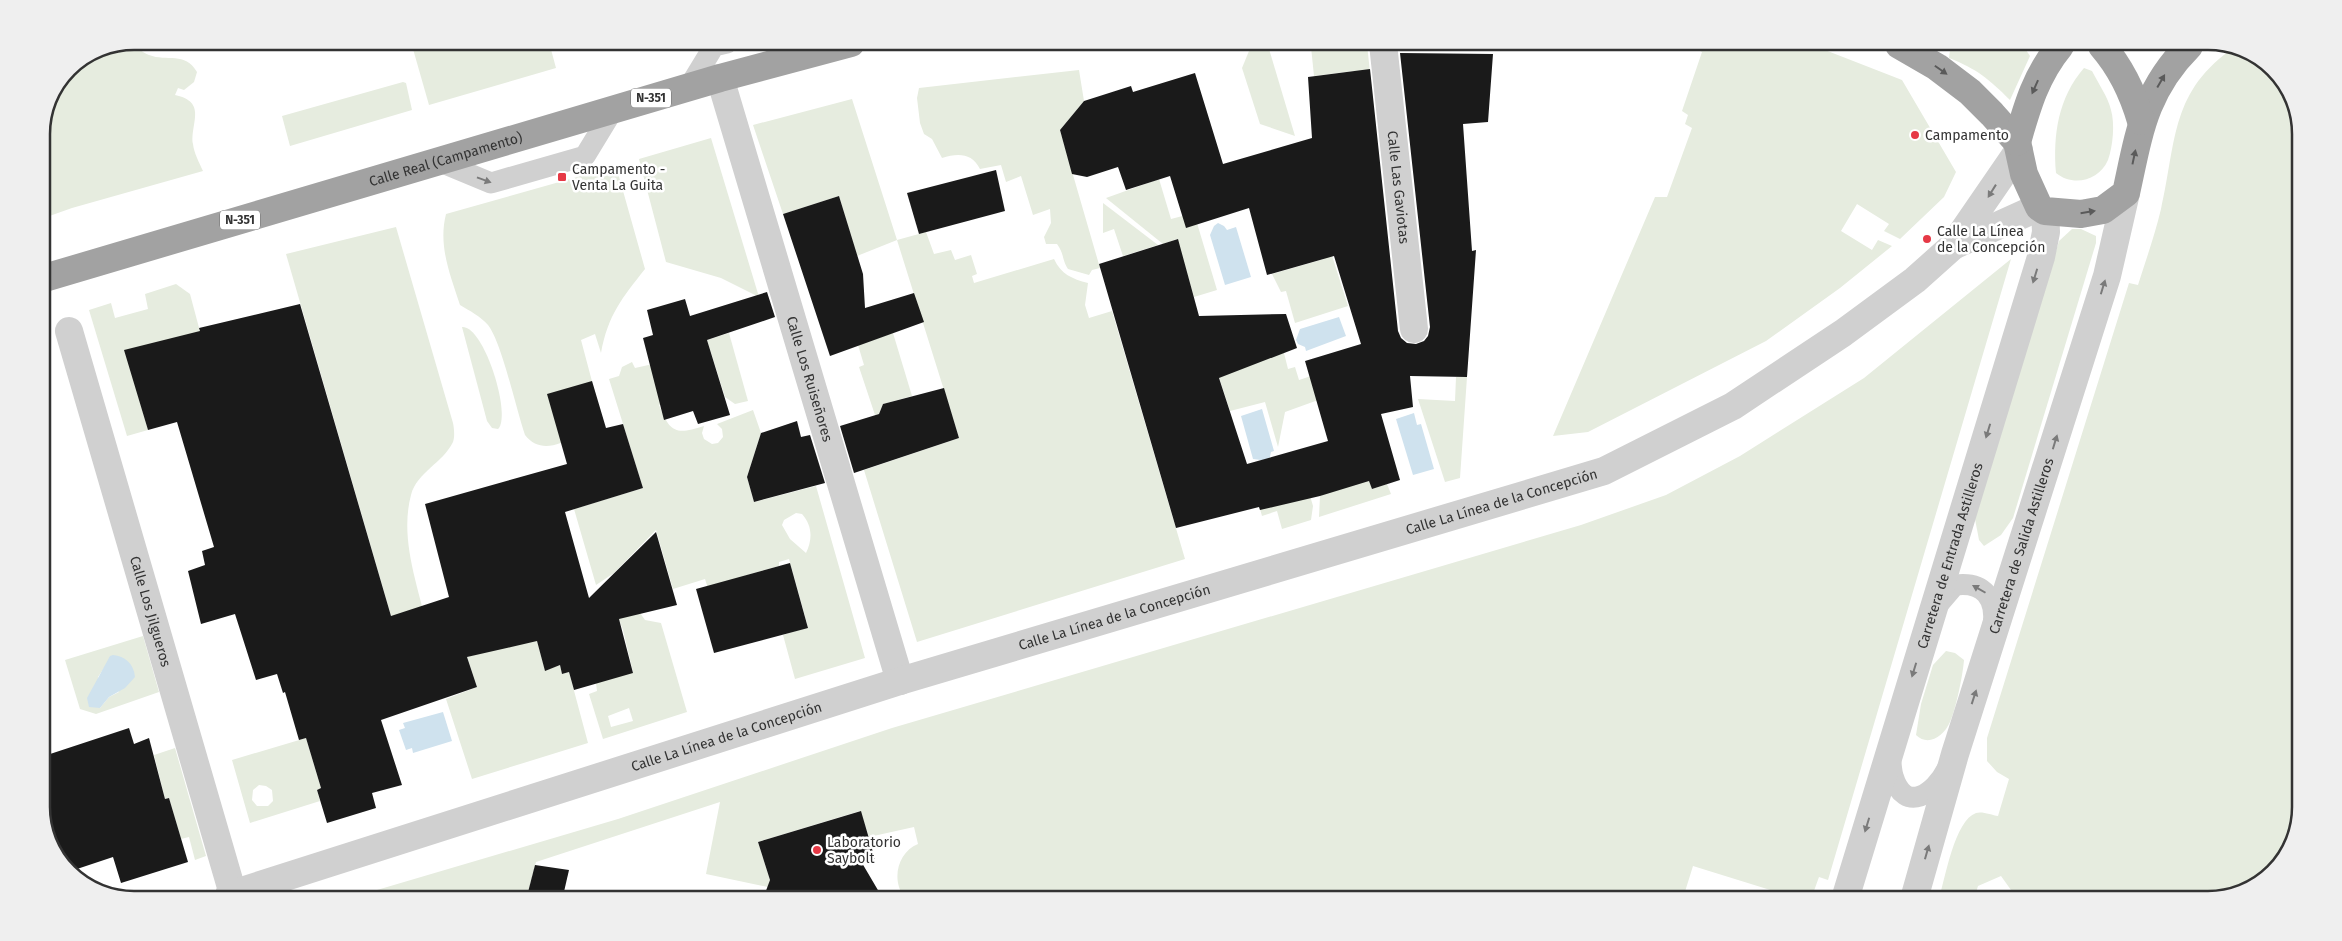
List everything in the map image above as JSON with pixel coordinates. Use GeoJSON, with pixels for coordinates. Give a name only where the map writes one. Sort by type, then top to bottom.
{"type":"FeatureCollection","features":[{"type":"Feature","properties":{"kind":"highway","name":"Calle Real (Campamento)"},"geometry":{"type":"LineString","coordinates":[[50,277],[688,87],[825,50]]}},
{"type":"Feature","properties":{"kind":"highway"},"geometry":{"type":"LineString","coordinates":[[1906,50],[1937,67],[1970,92],[2018,146]]}},
{"type":"Feature","properties":{"kind":"highway"},"geometry":{"type":"LineString","coordinates":[[2057,50],[2033,90],[2018,146],[2024,174],[2042,209],[2081,214],[2103,210],[2126,193],[2141,121],[2164,75],[2186,50]]}},
{"type":"Feature","properties":{"kind":"highway"},"geometry":{"type":"LineString","coordinates":[[2105,50],[2122,72],[2141,121]]}},
{"type":"Feature","properties":{"kind":"street","name":"Calle Las Gaviotas"},"geometry":{"type":"LineString","coordinates":[[1384,50],[1414,329]]}},
{"type":"Feature","properties":{"kind":"street","name":"Calle Los Ruiseñores"},"geometry":{"type":"LineString","coordinates":[[720,78],[900,681]]}},
{"type":"Feature","properties":{"kind":"street","name":"Calle La Línea de la Concepción"},"geometry":{"type":"LineString","coordinates":[[240,891],[900,681],[1604,471],[1734,406],[1843,333],[1915,280],[1953,246],[2018,146]]}},
{"type":"Feature","properties":{"kind":"street","name":"Carretera de Salida Astilleros"},"geometry":{"type":"LineString","coordinates":[[1916,891],[1955,754],[1990,649],[2107,276],[2126,193]]}},
{"type":"Feature","properties":{"kind":"street","name":"Calle La Línea de la Concepción"},"geometry":{"type":"LineString","coordinates":[[1953,246],[2042,209]]}},
{"type":"Feature","properties":{"kind":"street","name":"Carretera de Entrada Astilleros"},"geometry":{"type":"LineString","coordinates":[[1846,891],[2041,257],[2046,232],[2042,209]]}},
{"type":"Feature","properties":{"kind":"street","name":"Calle Los Jilgueros"},"geometry":{"type":"LineString","coordinates":[[69,331],[230,891]]}},
{"type":"Feature","properties":{"kind":"lane"},"geometry":{"type":"LineString","coordinates":[[688,87],[711,50]]}},
{"type":"Feature","properties":{"kind":"lane"},"geometry":{"type":"LineString","coordinates":[[438,162],[491,183],[585,156],[613,110]]}},
{"type":"Feature","properties":{"kind":"lane"},"geometry":{"type":"LineString","coordinates":[[1931,616],[1955,585],[1966,584],[1982,590],[1990,597],[1994,607],[1990,649]]}},
{"type":"Feature","properties":{"kind":"lane"},"geometry":{"type":"LineString","coordinates":[[1890,750],[1893,775],[1900,789],[1908,796],[1918,798],[1926,796],[1934,788],[1943,777],[1955,754]]}},
{"type":"Feature","properties":{"kind":"shaded area"},"geometry":{"type":"Polygon","coordinates":[[[140,50],[156,57],[187,61],[197,72],[194,82],[184,90],[178,88],[175,95],[185,98],[194,108],[193,144],[203,171],[50,216],[50,134],[56,102],[64,87],[87,64],[102,56],[118,52],[140,50]]]}},
{"type":"Feature","properties":{"kind":"shaded area"},"geometry":{"type":"Polygon","coordinates":[[[413,50],[551,50],[556,68],[429,105],[413,50]]]}},
{"type":"Feature","properties":{"kind":"shaded area"},"geometry":{"type":"Polygon","coordinates":[[[1269,50],[1295,136],[1260,124],[1242,68],[1249,51],[1269,50]]]}},
{"type":"Feature","properties":{"kind":"shaded area"},"geometry":{"type":"Polygon","coordinates":[[[1311,50],[1368,50],[1380,168],[1354,71],[1314,76],[1311,50]]]}},
{"type":"Feature","properties":{"kind":"shaded area"},"geometry":{"type":"Polygon","coordinates":[[[1698,50],[1825,50],[1902,80],[1956,172],[1944,197],[1900,239],[1884,231],[1889,224],[1857,204],[1841,231],[1872,250],[1878,240],[1892,246],[1840,288],[1766,341],[1588,432],[1553,436],[1655,197],[1667,197],[1692,128],[1685,124],[1688,115],[1682,111],[1702,52],[1698,50]]]}},
{"type":"Feature","properties":{"kind":"shaded area"},"geometry":{"type":"Polygon","coordinates":[[[1950,50],[2026,50],[2030,56],[2010,100],[1982,75],[1949,58],[1950,50]]]}},
{"type":"Feature","properties":{"kind":"shaded area"},"geometry":{"type":"Polygon","coordinates":[[[2227,53],[2235,54],[2259,67],[2275,83],[2283,97],[2288,107],[2292,129],[2292,807],[2288,834],[2275,858],[2259,874],[2235,887],[2224,889],[2208,891],[2011,891],[2001,876],[1978,886],[1976,891],[1941,891],[1952,851],[1962,826],[1976,813],[1998,816],[2009,779],[1997,772],[1987,761],[1987,738],[2129,283],[2138,285],[2150,247],[2161,209],[2174,139],[2180,118],[2187,99],[2214,63],[2227,53]]]}},
{"type":"Feature","properties":{"kind":"shaded area"},"geometry":{"type":"Polygon","coordinates":[[[2084,68],[2092,71],[2108,100],[2113,122],[2113,135],[2110,154],[2104,167],[2092,177],[2078,181],[2070,180],[2056,173],[2055,145],[2063,104],[2075,80],[2084,68]]]}},
{"type":"Feature","properties":{"kind":"shaded area"},"geometry":{"type":"Polygon","coordinates":[[[1079,70],[1084,101],[1060,130],[1100,268],[1092,270],[1089,275],[1068,269],[1057,244],[1046,244],[1044,237],[1051,223],[1050,209],[1033,215],[1021,176],[1006,182],[1001,165],[980,169],[969,157],[954,155],[942,158],[932,139],[924,134],[920,123],[917,98],[919,88],[1079,70]]]}},
{"type":"Feature","properties":{"kind":"shaded area"},"geometry":{"type":"Polygon","coordinates":[[[403,82],[406,83],[412,110],[290,146],[282,116],[403,82]]]}},
{"type":"Feature","properties":{"kind":"shaded area"},"geometry":{"type":"Polygon","coordinates":[[[852,99],[897,240],[857,256],[839,196],[783,214],[753,125],[852,99]]]}},
{"type":"Feature","properties":{"kind":"shaded area"},"geometry":{"type":"Polygon","coordinates":[[[711,138],[759,297],[721,278],[666,262],[639,159],[711,138]]]}},
{"type":"Feature","properties":{"kind":"shaded area"},"geometry":{"type":"Polygon","coordinates":[[[616,166],[645,269],[629,289],[612,317],[601,353],[595,334],[581,340],[602,419],[574,437],[553,445],[543,446],[533,443],[525,435],[498,346],[488,325],[460,305],[444,249],[443,237],[446,214],[616,166]]]}},
{"type":"Feature","properties":{"kind":"shaded area"},"geometry":{"type":"Polygon","coordinates":[[[1159,179],[1171,219],[1194,213],[1217,290],[1194,297],[1177,239],[1163,244],[1106,198],[1159,179]]]}},
{"type":"Feature","properties":{"kind":"shaded area"},"geometry":{"type":"Polygon","coordinates":[[[1103,203],[1158,245],[1123,256],[1114,229],[1103,233],[1103,203]]]}},
{"type":"Feature","properties":{"kind":"shaded area"},"geometry":{"type":"Polygon","coordinates":[[[396,227],[454,432],[453,442],[449,449],[414,487],[408,512],[407,529],[412,564],[428,631],[419,634],[391,616],[286,254],[396,227]]]}},
{"type":"Feature","properties":{"kind":"shaded area"},"geometry":{"type":"Polygon","coordinates":[[[2072,229],[2081,229],[2096,236],[2096,243],[2013,518],[2001,535],[1984,546],[1979,540],[1975,519],[2059,241],[2072,229]]]}},
{"type":"Feature","properties":{"kind":"shaded area"},"geometry":{"type":"Polygon","coordinates":[[[926,232],[934,254],[951,250],[955,260],[971,255],[977,274],[972,276],[974,283],[1054,259],[1060,269],[1068,275],[1088,283],[1085,305],[1089,318],[1112,311],[1185,559],[917,642],[864,470],[959,438],[897,240],[926,232]]]}},
{"type":"Feature","properties":{"kind":"shaded area"},"geometry":{"type":"Polygon","coordinates":[[[1328,243],[1348,306],[1295,323],[1286,291],[1281,292],[1272,274],[1324,259],[1328,243]]]}},
{"type":"Feature","properties":{"kind":"shaded area"},"geometry":{"type":"Polygon","coordinates":[[[2011,259],[1828,880],[1819,877],[1814,891],[1773,891],[1693,866],[1685,891],[901,891],[897,874],[901,860],[911,848],[918,844],[914,827],[869,837],[860,811],[758,842],[770,880],[768,887],[706,874],[720,802],[536,862],[528,891],[374,891],[618,819],[892,728],[1581,525],[1666,495],[1740,456],[1864,378],[2011,259]]]}},
{"type":"Feature","properties":{"kind":"shaded area"},"geometry":{"type":"Polygon","coordinates":[[[176,284],[190,294],[210,369],[125,350],[148,430],[127,436],[89,310],[111,303],[115,318],[148,309],[145,294],[176,284]]]}},
{"type":"Feature","properties":{"kind":"shaded area"},"geometry":{"type":"Polygon","coordinates":[[[462,327],[470,330],[479,340],[494,372],[501,407],[501,421],[498,429],[492,428],[487,421],[462,327]]]}},
{"type":"Feature","properties":{"kind":"shaded area"},"geometry":{"type":"Polygon","coordinates":[[[729,333],[748,401],[735,404],[725,397],[707,340],[729,333]]]}},
{"type":"Feature","properties":{"kind":"shaded area"},"geometry":{"type":"Polygon","coordinates":[[[893,333],[912,396],[883,404],[879,414],[875,415],[859,367],[864,365],[858,345],[893,333]]]}},
{"type":"Feature","properties":{"kind":"shaded area"},"geometry":{"type":"Polygon","coordinates":[[[1284,353],[1288,369],[1295,367],[1299,380],[1314,375],[1321,399],[1285,412],[1278,447],[1265,402],[1230,411],[1213,359],[1284,353]]]}},
{"type":"Feature","properties":{"kind":"shaded area"},"geometry":{"type":"Polygon","coordinates":[[[632,362],[635,368],[662,362],[674,401],[659,405],[667,421],[671,426],[680,431],[704,426],[702,433],[704,439],[712,444],[718,443],[723,437],[722,429],[717,424],[753,410],[761,433],[747,477],[754,502],[816,486],[865,658],[795,679],[783,635],[808,627],[789,559],[779,562],[779,566],[744,576],[713,604],[705,579],[673,589],[656,530],[614,573],[596,585],[574,509],[643,488],[609,379],[619,376],[622,367],[632,362]],[[796,513],[784,520],[782,525],[790,539],[806,553],[810,543],[810,527],[802,514],[796,513]]]}},
{"type":"Feature","properties":{"kind":"shaded area"},"geometry":{"type":"Polygon","coordinates":[[[1456,377],[1467,377],[1460,478],[1445,482],[1418,399],[1455,401],[1456,377]]]}},
{"type":"Feature","properties":{"kind":"shaded area"},"geometry":{"type":"Polygon","coordinates":[[[1249,470],[1306,482],[1313,506],[1311,520],[1282,529],[1277,511],[1262,516],[1249,470]]]}},
{"type":"Feature","properties":{"kind":"shaded area"},"geometry":{"type":"Polygon","coordinates":[[[1368,475],[1372,489],[1387,484],[1391,494],[1319,517],[1320,496],[1368,475]]]}},
{"type":"Feature","properties":{"kind":"shaded area"},"geometry":{"type":"Polygon","coordinates":[[[614,607],[640,613],[645,620],[661,623],[687,712],[603,739],[589,694],[597,691],[596,683],[633,672],[623,630],[614,607]],[[629,708],[608,716],[611,727],[633,721],[629,708]]]}},
{"type":"Feature","properties":{"kind":"shaded area"},"geometry":{"type":"Polygon","coordinates":[[[143,636],[159,692],[96,714],[80,709],[65,660],[143,636]],[[104,668],[98,677],[100,708],[109,697],[119,692],[104,668]]]}},
{"type":"Feature","properties":{"kind":"shaded area"},"geometry":{"type":"Polygon","coordinates":[[[536,637],[545,670],[560,665],[562,674],[569,672],[588,743],[472,779],[446,699],[477,687],[467,657],[536,637]]]}},
{"type":"Feature","properties":{"kind":"shaded area"},"geometry":{"type":"Polygon","coordinates":[[[1946,651],[1955,653],[1964,660],[1959,691],[1952,716],[1944,732],[1935,738],[1926,740],[1916,735],[1921,704],[1933,665],[1946,651]]]}},
{"type":"Feature","properties":{"kind":"shaded area"},"geometry":{"type":"Polygon","coordinates":[[[306,738],[321,788],[317,790],[320,801],[250,823],[232,760],[306,738]],[[259,785],[253,790],[252,800],[257,806],[268,806],[273,801],[272,790],[266,786],[259,785]]]}},
{"type":"Feature","properties":{"kind":"shaded area"},"geometry":{"type":"Polygon","coordinates":[[[175,748],[206,856],[195,860],[189,837],[181,839],[169,798],[165,799],[154,755],[175,748]]]}},
{"type":"Feature","properties":{"kind":"water"},"geometry":{"type":"Polygon","coordinates":[[[1218,223],[1227,230],[1236,227],[1251,277],[1225,285],[1210,235],[1214,226],[1218,223]]]}},
{"type":"Feature","properties":{"kind":"water"},"geometry":{"type":"Polygon","coordinates":[[[1339,317],[1346,336],[1306,351],[1305,347],[1298,344],[1296,340],[1300,329],[1339,317]]]}},
{"type":"Feature","properties":{"kind":"water"},"geometry":{"type":"Polygon","coordinates":[[[1262,409],[1274,451],[1271,452],[1269,461],[1253,459],[1241,416],[1262,409]]]}},
{"type":"Feature","properties":{"kind":"water"},"geometry":{"type":"Polygon","coordinates":[[[1414,413],[1417,425],[1421,424],[1434,469],[1413,475],[1396,419],[1414,413]]]}},
{"type":"Feature","properties":{"kind":"water"},"geometry":{"type":"Polygon","coordinates":[[[110,656],[121,657],[131,665],[135,677],[125,688],[109,697],[100,708],[89,707],[87,698],[110,656]]]}},
{"type":"Feature","properties":{"kind":"water"},"geometry":{"type":"Polygon","coordinates":[[[443,712],[452,741],[413,753],[412,748],[406,750],[399,730],[405,728],[403,723],[443,712]]]}},
{"type":"Feature","properties":{"kind":"building"},"geometry":{"type":"Polygon","coordinates":[[[1400,53],[1493,54],[1488,122],[1463,124],[1472,251],[1476,250],[1467,377],[1410,376],[1413,407],[1381,414],[1400,480],[1372,489],[1369,481],[1320,496],[1260,510],[1259,507],[1176,528],[1099,264],[1178,239],[1199,316],[1286,314],[1297,348],[1219,378],[1247,464],[1328,441],[1305,361],[1361,344],[1334,256],[1267,275],[1249,208],[1186,228],[1170,176],[1126,190],[1118,167],[1087,177],[1072,174],[1060,130],[1084,101],[1131,86],[1133,92],[1195,73],[1223,164],[1312,138],[1308,77],[1370,69],[1398,331],[1401,338],[1407,343],[1416,344],[1424,341],[1428,336],[1430,327],[1400,53]]]}},
{"type":"Feature","properties":{"kind":"building"},"geometry":{"type":"Polygon","coordinates":[[[996,170],[1005,211],[919,234],[907,193],[996,170]]]}},
{"type":"Feature","properties":{"kind":"building"},"geometry":{"type":"Polygon","coordinates":[[[839,196],[863,274],[865,308],[914,293],[924,322],[830,356],[783,214],[839,196]]]}},
{"type":"Feature","properties":{"kind":"building"},"geometry":{"type":"Polygon","coordinates":[[[767,292],[775,317],[707,340],[730,415],[698,424],[693,411],[664,420],[643,338],[653,335],[647,310],[685,299],[690,316],[767,292]]]}},
{"type":"Feature","properties":{"kind":"building"},"geometry":{"type":"Polygon","coordinates":[[[300,304],[391,616],[449,597],[425,504],[567,464],[547,394],[592,381],[606,428],[623,424],[643,488],[565,512],[589,598],[656,532],[677,605],[619,619],[633,673],[574,690],[569,672],[562,674],[560,665],[545,671],[537,641],[467,657],[477,687],[381,720],[402,785],[372,793],[376,808],[327,823],[317,790],[321,788],[306,738],[299,740],[285,692],[283,693],[277,674],[256,680],[235,614],[201,624],[188,571],[205,565],[202,551],[214,547],[177,422],[148,430],[124,350],[200,331],[199,328],[300,304]]]}},
{"type":"Feature","properties":{"kind":"building"},"geometry":{"type":"Polygon","coordinates":[[[944,388],[959,438],[854,473],[840,426],[879,414],[883,404],[944,388]]]}},
{"type":"Feature","properties":{"kind":"building"},"geometry":{"type":"Polygon","coordinates":[[[797,421],[801,437],[810,435],[825,483],[754,502],[747,477],[761,433],[797,421]]]}},
{"type":"Feature","properties":{"kind":"building"},"geometry":{"type":"Polygon","coordinates":[[[790,563],[808,628],[714,653],[696,589],[790,563]]]}},
{"type":"Feature","properties":{"kind":"building"},"geometry":{"type":"Polygon","coordinates":[[[129,728],[134,744],[149,738],[165,799],[169,798],[188,862],[121,883],[113,857],[78,869],[67,858],[54,834],[50,812],[50,754],[129,728]]]}},
{"type":"Feature","properties":{"kind":"building","name":"Laboratorio Saybolt"},"geometry":{"type":"Polygon","coordinates":[[[861,811],[875,859],[862,863],[878,891],[766,891],[770,880],[758,842],[861,811]]]}},
{"type":"Feature","properties":{"kind":"building"},"geometry":{"type":"Polygon","coordinates":[[[535,865],[569,870],[564,891],[528,891],[535,865]]]}},
{"type":"Feature","properties":{"kind":"place","name":"Campamento"},"geometry":{"type":"Point","coordinates":[1915,135]}},
{"type":"Feature","properties":{"kind":"place","name":"Campamento - Venta La Guita"},"geometry":{"type":"Point","coordinates":[562,177]}},
{"type":"Feature","properties":{"kind":"place","name":"Calle La Línea de la Concepción"},"geometry":{"type":"Point","coordinates":[1927,239]}},
{"type":"Feature","properties":{"kind":"place","name":"Laboratorio Saybolt"},"geometry":{"type":"Point","coordinates":[817,850]}}]}
